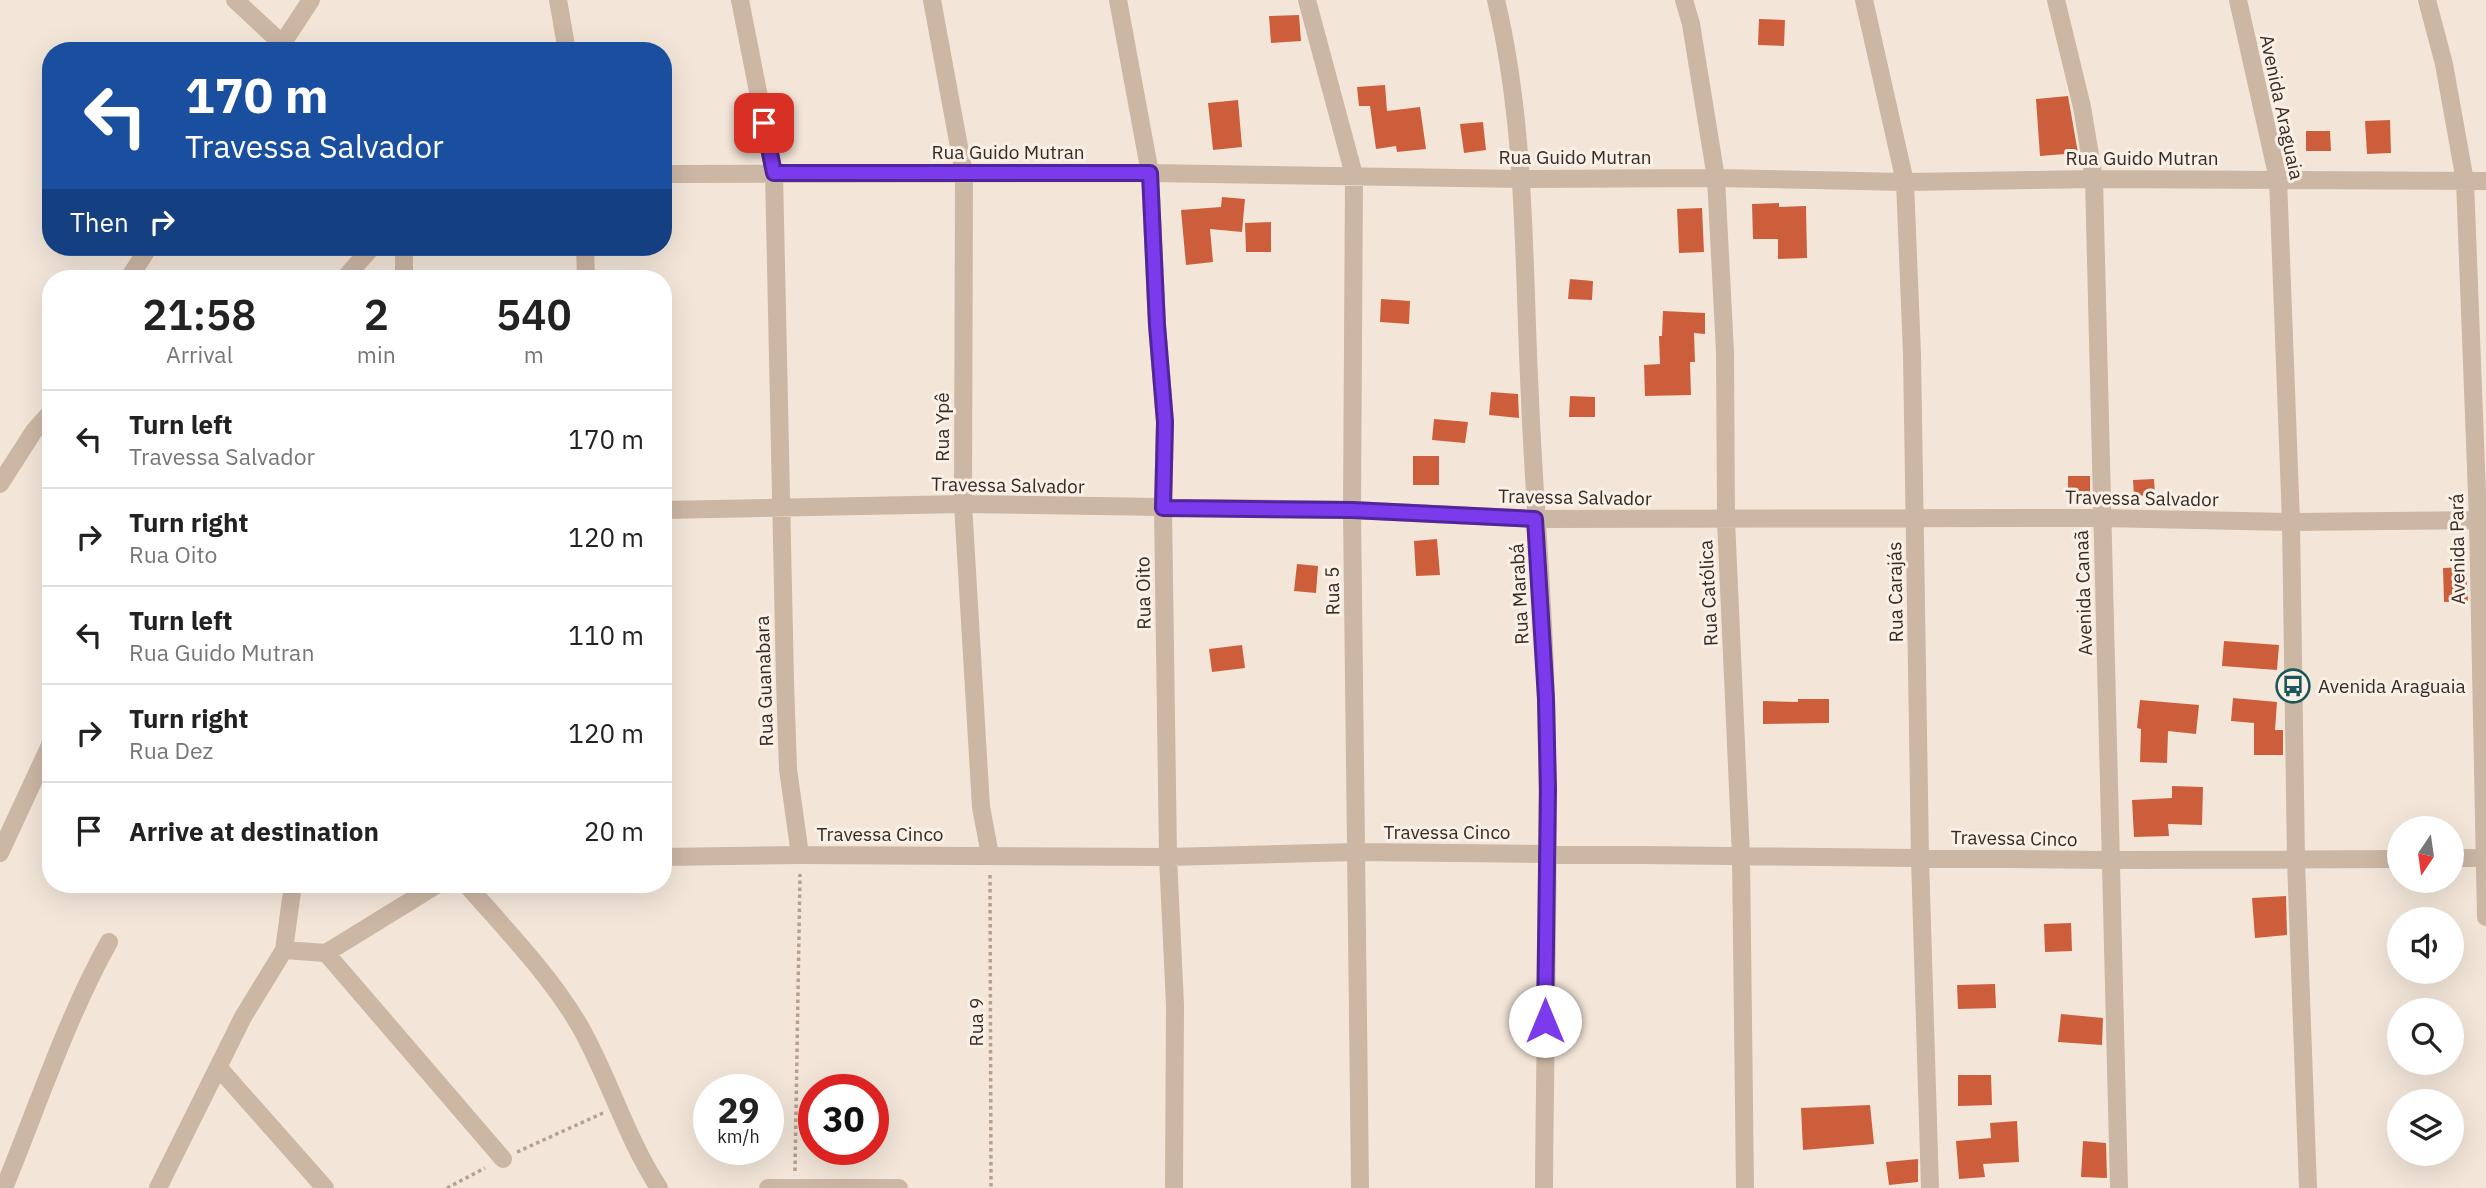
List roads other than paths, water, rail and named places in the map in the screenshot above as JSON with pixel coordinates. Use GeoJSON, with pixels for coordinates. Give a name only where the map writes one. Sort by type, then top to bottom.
{"type":"FeatureCollection","features":[{"type":"Feature","properties":{"kind":"street"},"geometry":{"type":"LineString","coordinates":[[235,0],[281,42]]}},
{"type":"Feature","properties":{"kind":"street"},"geometry":{"type":"LineString","coordinates":[[289,42],[311,0]]}},
{"type":"Feature","properties":{"kind":"street"},"geometry":{"type":"LineString","coordinates":[[558,0],[565,42]]}},
{"type":"Feature","properties":{"kind":"street","name":"Rua Guanabara"},"geometry":{"type":"LineString","coordinates":[[740,0],[774,173],[788,769],[800,855]]}},
{"type":"Feature","properties":{"kind":"street","name":"Rua Ypê"},"geometry":{"type":"LineString","coordinates":[[932,0],[964,174],[963,504],[981,807],[990,855]]}},
{"type":"Feature","properties":{"kind":"street","name":"Rua Oito"},"geometry":{"type":"LineString","coordinates":[[1118,0],[1150,173],[1157,325],[1165,422],[1163,508],[1168,857],[1175,1005],[1174,1188]]}},
{"type":"Feature","properties":{"kind":"street","name":"Rua 5"},"geometry":{"type":"LineString","coordinates":[[1307,0],[1354,175],[1352,510],[1360,1188]]}},
{"type":"Feature","properties":{"kind":"street","name":"Rua Marabá"},"geometry":{"type":"LineString","coordinates":[[1496,0],[1508,50],[1521,179],[1535,519],[1546,699],[1544,1188]]}},
{"type":"Feature","properties":{"kind":"street","name":"Rua Católica"},"geometry":{"type":"LineString","coordinates":[[1684,0],[1691,24],[1716,178],[1725,352],[1726,520],[1741,856],[1745,1188]]}},
{"type":"Feature","properties":{"kind":"street","name":"Rua Carajás"},"geometry":{"type":"LineString","coordinates":[[1864,0],[1905,182],[1912,354],[1920,858],[1930,1188]]}},
{"type":"Feature","properties":{"kind":"street","name":"Avenida Canaã"},"geometry":{"type":"LineString","coordinates":[[2056,0],[2082,107],[2094,179],[2119,1188]]}},
{"type":"Feature","properties":{"kind":"street","name":"Avenida Araguaia"},"geometry":{"type":"LineString","coordinates":[[2238,0],[2278,179],[2291,522],[2296,861],[2308,1188]]}},
{"type":"Feature","properties":{"kind":"street","name":"Avenida Pará"},"geometry":{"type":"LineString","coordinates":[[2427,0],[2444,64],[2465,181],[2482,520],[2486,917]]}},
{"type":"Feature","properties":{"kind":"street","name":"Rua Guido Mutran"},"geometry":{"type":"LineString","coordinates":[[672,174],[1150,173],[1905,182],[2094,179],[2486,181]]}},
{"type":"Feature","properties":{"kind":"street"},"geometry":{"type":"LineString","coordinates":[[352,270],[364,256]]}},
{"type":"Feature","properties":{"kind":"street"},"geometry":{"type":"LineString","coordinates":[[0,484],[42,422]]}},
{"type":"Feature","properties":{"kind":"street","name":"Travessa Salvador"},"geometry":{"type":"LineString","coordinates":[[672,510],[963,504],[1352,510],[1535,519],[2102,518],[2291,522],[2482,520]]}},
{"type":"Feature","properties":{"kind":"street"},"geometry":{"type":"LineString","coordinates":[[0,853],[42,762]]}},
{"type":"Feature","properties":{"kind":"street","name":"Travessa Cinco"},"geometry":{"type":"LineString","coordinates":[[672,857],[1168,857],[1356,852],[2111,860],[2387,859]]}},
{"type":"Feature","properties":{"kind":"street"},"geometry":{"type":"LineString","coordinates":[[2464,858],[2485,858]]}},
{"type":"Feature","properties":{"kind":"street"},"geometry":{"type":"LineString","coordinates":[[158,1188],[243,1017],[284,950],[292,893]]}},
{"type":"Feature","properties":{"kind":"street"},"geometry":{"type":"LineString","coordinates":[[284,950],[326,953],[423,893]]}},
{"type":"Feature","properties":{"kind":"street"},"geometry":{"type":"LineString","coordinates":[[473,893],[563,1001],[581,1027],[630,1138],[659,1188]]}},
{"type":"Feature","properties":{"kind":"street"},"geometry":{"type":"LineString","coordinates":[[4,1188],[97,964],[109,942]]}},
{"type":"Feature","properties":{"kind":"street"},"geometry":{"type":"LineString","coordinates":[[326,953],[503,1159]]}},
{"type":"Feature","properties":{"kind":"street"},"geometry":{"type":"LineString","coordinates":[[218,1067],[325,1188]]}},
{"type":"Feature","properties":{"kind":"street"},"geometry":{"type":"LineString","coordinates":[[768,1188],[899,1188]]}},
{"type":"Feature","properties":{"kind":"place","name":"Avenida Araguaia"},"geometry":{"type":"Point","coordinates":[2293,686]}}]}
